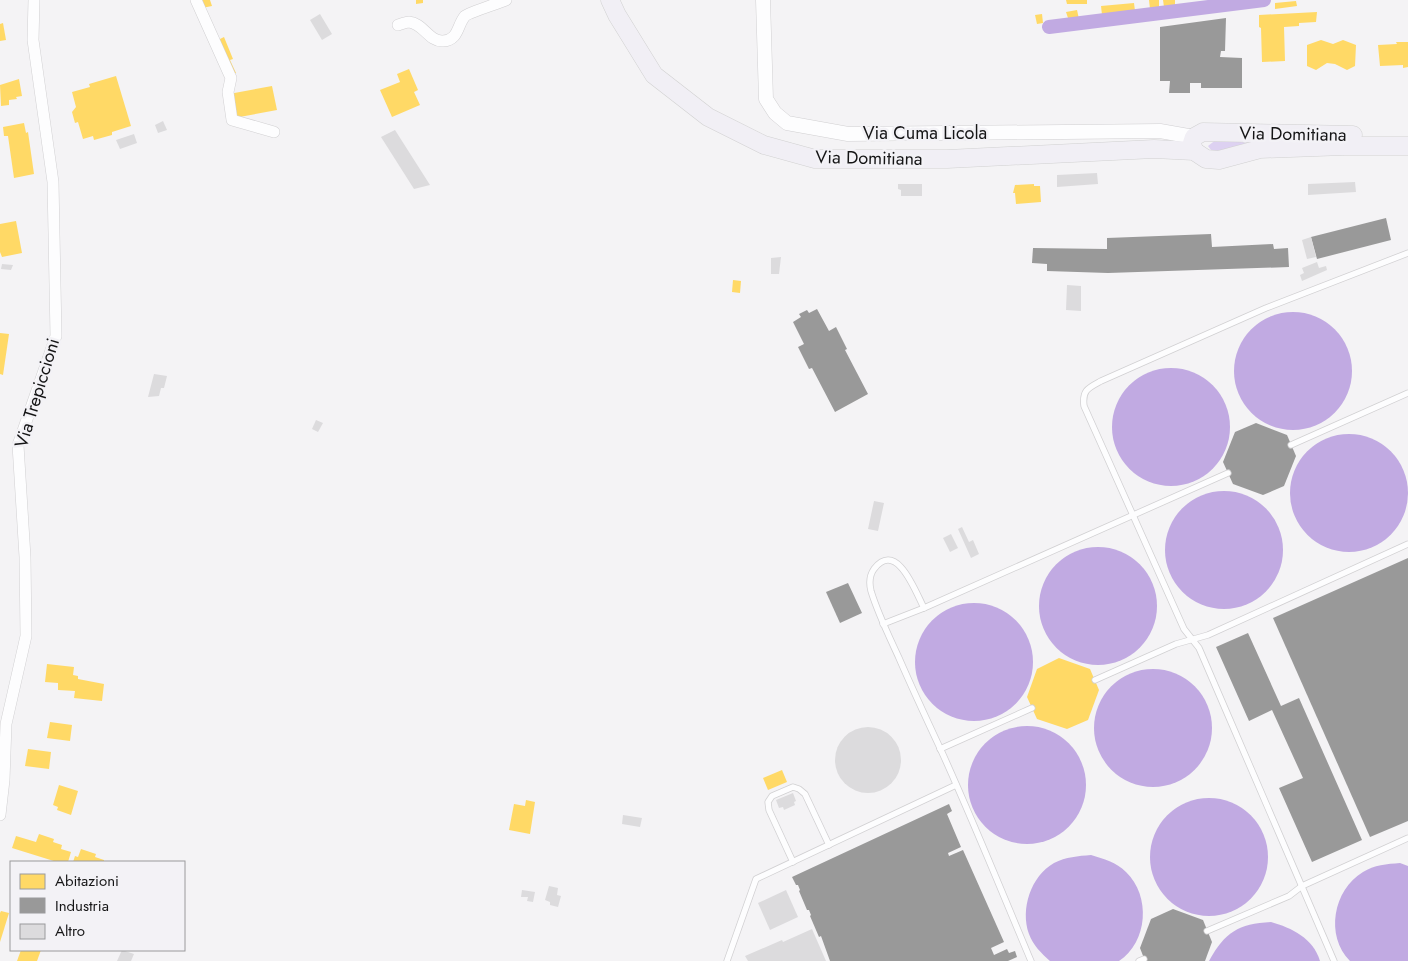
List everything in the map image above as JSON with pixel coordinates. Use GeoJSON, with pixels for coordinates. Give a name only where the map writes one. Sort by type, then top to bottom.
{"type":"FeatureCollection","features":[{"type":"Feature","properties":{"kind":"main road","name":"Via Domitiana"},"geometry":{"type":"LineString","coordinates":[[610,0],[617,15],[654,75],[708,117],[764,145],[816,159],[948,159],[1154,149],[1194,144],[1203,132],[1408,135]]}},
{"type":"Feature","properties":{"kind":"main road","name":"Via Domitiana"},"geometry":{"type":"LineString","coordinates":[[1194,144],[1206,159],[1219,160],[1260,149],[1408,146]]}},
{"type":"Feature","properties":{"kind":"street","name":"Via Trepiccioni"},"geometry":{"type":"LineString","coordinates":[[0,815],[4,780],[6,724],[26,636],[25,557],[18,445],[56,336],[52,182],[32,40],[34,0]]}},
{"type":"Feature","properties":{"kind":"street"},"geometry":{"type":"LineString","coordinates":[[196,0],[231,78],[228,92],[232,120],[274,132]]}},
{"type":"Feature","properties":{"kind":"street"},"geometry":{"type":"LineString","coordinates":[[398,25],[410,22],[437,40],[449,40],[458,32],[463,19],[468,14],[506,0]]}},
{"type":"Feature","properties":{"kind":"street","name":"Via Cuma Licola"},"geometry":{"type":"LineString","coordinates":[[763,0],[766,99],[775,113],[788,123],[848,134],[1160,131],[1194,144]]}},
{"type":"Feature","properties":{"kind":"lane"},"geometry":{"type":"LineString","coordinates":[[1334,961],[1199,648],[1184,629],[1084,406],[1083,397],[1088,388],[1266,308],[1408,253]]}},
{"type":"Feature","properties":{"kind":"lane"},"geometry":{"type":"LineString","coordinates":[[1291,445],[1408,394]]}},
{"type":"Feature","properties":{"kind":"lane"},"geometry":{"type":"LineString","coordinates":[[883,624],[924,608],[1228,473]]}},
{"type":"Feature","properties":{"kind":"lane"},"geometry":{"type":"LineString","coordinates":[[1095,680],[1176,644],[1208,634],[1408,544]]}},
{"type":"Feature","properties":{"kind":"lane"},"geometry":{"type":"LineString","coordinates":[[924,608],[908,576],[896,562],[882,562],[871,573],[869,581],[883,624],[956,785],[1031,961]]}},
{"type":"Feature","properties":{"kind":"lane"},"geometry":{"type":"LineString","coordinates":[[940,749],[1032,708]]}},
{"type":"Feature","properties":{"kind":"lane"},"geometry":{"type":"LineString","coordinates":[[727,961],[756,879],[956,785]]}},
{"type":"Feature","properties":{"kind":"lane"},"geometry":{"type":"LineString","coordinates":[[793,862],[769,810],[768,802],[772,796],[794,787],[800,789],[805,794],[829,845]]}},
{"type":"Feature","properties":{"kind":"lane"},"geometry":{"type":"LineString","coordinates":[[1207,930],[1289,896],[1302,886],[1408,838]]}},
{"type":"Feature","properties":{"kind":"shaded area"},"geometry":{"type":"Polygon","coordinates":[[[1217,139],[1249,143],[1227,152],[1217,153],[1208,146],[1217,139]]]}},
{"type":"Feature","properties":{"kind":"shaded area"},"geometry":{"type":"Polygon","coordinates":[[[1293,312],[1315,317],[1326,322],[1342,338],[1347,349],[1352,371],[1347,393],[1342,404],[1326,420],[1315,425],[1293,430],[1271,425],[1260,420],[1244,404],[1239,393],[1234,371],[1239,349],[1244,338],[1260,322],[1271,317],[1293,312]]]}},
{"type":"Feature","properties":{"kind":"shaded area"},"geometry":{"type":"Polygon","coordinates":[[[1171,368],[1193,373],[1204,378],[1220,394],[1225,405],[1230,427],[1225,449],[1220,460],[1204,476],[1193,481],[1171,486],[1149,481],[1138,476],[1122,460],[1117,449],[1112,427],[1117,405],[1122,394],[1138,378],[1149,373],[1171,368]]]}},
{"type":"Feature","properties":{"kind":"shaded area"},"geometry":{"type":"Polygon","coordinates":[[[1349,434],[1371,439],[1382,444],[1398,460],[1403,471],[1408,493],[1403,515],[1398,526],[1382,542],[1371,547],[1349,552],[1327,547],[1316,542],[1300,526],[1295,515],[1290,493],[1295,471],[1300,460],[1316,444],[1327,439],[1349,434]]]}},
{"type":"Feature","properties":{"kind":"shaded area"},"geometry":{"type":"Polygon","coordinates":[[[1224,491],[1246,496],[1257,501],[1273,517],[1278,528],[1283,550],[1278,572],[1273,583],[1257,599],[1246,604],[1224,609],[1202,604],[1191,599],[1175,583],[1170,572],[1165,550],[1170,528],[1175,517],[1191,501],[1202,496],[1224,491]]]}},
{"type":"Feature","properties":{"kind":"shaded area"},"geometry":{"type":"Polygon","coordinates":[[[1098,547],[1120,552],[1131,557],[1147,573],[1152,584],[1157,606],[1152,628],[1147,639],[1131,655],[1120,660],[1098,665],[1076,660],[1065,655],[1049,639],[1044,628],[1039,606],[1044,584],[1049,573],[1065,557],[1076,552],[1098,547]]]}},
{"type":"Feature","properties":{"kind":"shaded area"},"geometry":{"type":"Polygon","coordinates":[[[974,603],[996,608],[1007,613],[1023,629],[1028,640],[1033,662],[1028,684],[1023,695],[1007,711],[996,716],[974,721],[952,716],[941,711],[925,695],[920,684],[915,662],[920,640],[925,629],[941,613],[952,608],[974,603]]]}},
{"type":"Feature","properties":{"kind":"shaded area"},"geometry":{"type":"Polygon","coordinates":[[[1153,669],[1175,674],[1186,679],[1202,695],[1207,706],[1212,728],[1207,750],[1202,761],[1186,777],[1175,782],[1153,787],[1131,782],[1120,777],[1104,761],[1099,750],[1094,728],[1099,706],[1104,695],[1120,679],[1131,674],[1153,669]]]}},
{"type":"Feature","properties":{"kind":"shaded area"},"geometry":{"type":"Polygon","coordinates":[[[1027,726],[1049,731],[1060,736],[1076,752],[1081,763],[1086,785],[1081,807],[1076,818],[1060,834],[1049,839],[1027,844],[1005,839],[994,834],[978,818],[973,807],[968,785],[973,763],[978,752],[994,736],[1005,731],[1027,726]]]}},
{"type":"Feature","properties":{"kind":"shaded area"},"geometry":{"type":"Polygon","coordinates":[[[1209,798],[1231,803],[1242,808],[1258,824],[1263,835],[1268,857],[1263,879],[1258,890],[1242,906],[1231,911],[1209,916],[1187,911],[1176,906],[1160,890],[1155,879],[1150,857],[1155,835],[1160,824],[1176,808],[1187,803],[1209,798]]]}},
{"type":"Feature","properties":{"kind":"shaded area"},"geometry":{"type":"Polygon","coordinates":[[[1091,855],[1110,861],[1118,866],[1134,882],[1140,893],[1142,906],[1141,931],[1129,953],[1119,961],[1050,961],[1038,949],[1029,934],[1026,914],[1030,894],[1039,876],[1054,863],[1077,856],[1091,855]]]}},
{"type":"Feature","properties":{"kind":"shaded area"},"geometry":{"type":"Polygon","coordinates":[[[1400,863],[1408,866],[1408,961],[1350,961],[1342,951],[1337,939],[1335,927],[1339,901],[1353,880],[1363,872],[1381,865],[1400,863]]]}},
{"type":"Feature","properties":{"kind":"shaded area"},"geometry":{"type":"Polygon","coordinates":[[[1271,922],[1287,927],[1301,935],[1312,946],[1320,961],[1209,961],[1221,943],[1234,931],[1250,925],[1271,922]]]}},
{"type":"Feature","properties":{"kind":"building: Abitazioni"},"geometry":{"type":"Polygon","coordinates":[[[199,0],[210,0],[212,6],[202,8],[199,0]]]}},
{"type":"Feature","properties":{"kind":"building: Abitazioni"},"geometry":{"type":"Polygon","coordinates":[[[416,0],[423,0],[423,3],[416,4],[416,0]]]}},
{"type":"Feature","properties":{"kind":"building: Abitazioni"},"geometry":{"type":"Polygon","coordinates":[[[1066,0],[1087,0],[1087,4],[1067,4],[1066,0]]]}},
{"type":"Feature","properties":{"kind":"building: Abitazioni"},"geometry":{"type":"Polygon","coordinates":[[[1149,0],[1159,0],[1159,8],[1150,9],[1149,0]]]}},
{"type":"Feature","properties":{"kind":"building: Abitazioni"},"geometry":{"type":"Polygon","coordinates":[[[1163,0],[1175,0],[1175,6],[1164,7],[1163,0]]]}},
{"type":"Feature","properties":{"kind":"building: Abitazioni"},"geometry":{"type":"Polygon","coordinates":[[[1296,1],[1297,6],[1275,9],[1275,3],[1296,1]]]}},
{"type":"Feature","properties":{"kind":"building: Abitazioni"},"geometry":{"type":"Polygon","coordinates":[[[1134,3],[1135,11],[1102,15],[1101,6],[1134,3]]]}},
{"type":"Feature","properties":{"kind":"building: Abitazioni"},"geometry":{"type":"Polygon","coordinates":[[[1077,10],[1079,19],[1069,21],[1066,12],[1077,10]]]}},
{"type":"Feature","properties":{"kind":"building: Abitazioni"},"geometry":{"type":"Polygon","coordinates":[[[1317,12],[1316,22],[1299,23],[1299,26],[1284,27],[1285,61],[1262,62],[1259,15],[1317,12]]]}},
{"type":"Feature","properties":{"kind":"building: Abitazioni"},"geometry":{"type":"Polygon","coordinates":[[[1042,14],[1043,23],[1037,24],[1035,15],[1042,14]]]}},
{"type":"Feature","properties":{"kind":"building: Abitazioni"},"geometry":{"type":"Polygon","coordinates":[[[3,23],[6,40],[0,41],[0,24],[3,23]]]}},
{"type":"Feature","properties":{"kind":"building: Abitazioni"},"geometry":{"type":"Polygon","coordinates":[[[224,37],[233,59],[230,60],[236,73],[230,75],[216,41],[224,37]]]}},
{"type":"Feature","properties":{"kind":"building: Abitazioni"},"geometry":{"type":"Polygon","coordinates":[[[1321,40],[1333,44],[1343,40],[1356,45],[1355,66],[1347,70],[1335,64],[1327,63],[1316,70],[1307,66],[1307,45],[1321,40]]]}},
{"type":"Feature","properties":{"kind":"building: Abitazioni"},"geometry":{"type":"Polygon","coordinates":[[[1396,42],[1408,42],[1408,67],[1403,68],[1403,65],[1380,66],[1378,45],[1397,44],[1396,42]]]}},
{"type":"Feature","properties":{"kind":"building: Abitazioni"},"geometry":{"type":"Polygon","coordinates":[[[409,69],[418,90],[414,92],[420,105],[392,117],[380,90],[400,82],[397,74],[409,69]]]}},
{"type":"Feature","properties":{"kind":"building: Abitazioni"},"geometry":{"type":"Polygon","coordinates":[[[116,76],[131,126],[112,132],[112,135],[94,140],[93,136],[83,139],[78,122],[75,123],[72,112],[76,107],[72,92],[90,87],[89,84],[116,76]]]}},
{"type":"Feature","properties":{"kind":"building: Abitazioni"},"geometry":{"type":"Polygon","coordinates":[[[19,79],[22,96],[9,100],[9,105],[1,106],[0,85],[19,79]]]}},
{"type":"Feature","properties":{"kind":"building: Abitazioni"},"geometry":{"type":"Polygon","coordinates":[[[272,86],[277,110],[234,118],[229,94],[272,86]]]}},
{"type":"Feature","properties":{"kind":"building: Abitazioni"},"geometry":{"type":"Polygon","coordinates":[[[24,123],[26,133],[28,132],[34,174],[14,178],[8,136],[4,136],[3,127],[24,123]]]}},
{"type":"Feature","properties":{"kind":"building: Abitazioni"},"geometry":{"type":"Polygon","coordinates":[[[1034,184],[1034,186],[1040,186],[1041,202],[1016,204],[1015,193],[1013,193],[1015,185],[1034,184]]]}},
{"type":"Feature","properties":{"kind":"building: Abitazioni"},"geometry":{"type":"Polygon","coordinates":[[[16,221],[22,253],[2,257],[0,252],[0,224],[16,221]]]}},
{"type":"Feature","properties":{"kind":"building: Abitazioni"},"geometry":{"type":"Polygon","coordinates":[[[733,280],[741,281],[740,293],[732,292],[733,280]]]}},
{"type":"Feature","properties":{"kind":"building: Abitazioni"},"geometry":{"type":"Polygon","coordinates":[[[0,333],[9,334],[3,375],[0,374],[0,333]]]}},
{"type":"Feature","properties":{"kind":"building: Abitazioni"},"geometry":{"type":"Polygon","coordinates":[[[1059,658],[1090,669],[1099,690],[1088,720],[1067,729],[1037,719],[1027,697],[1037,669],[1059,658]]]}},
{"type":"Feature","properties":{"kind":"building: Abitazioni"},"geometry":{"type":"Polygon","coordinates":[[[47,664],[74,667],[73,675],[78,676],[78,679],[104,684],[102,701],[74,698],[75,691],[58,690],[58,683],[45,682],[47,664]]]}},
{"type":"Feature","properties":{"kind":"building: Abitazioni"},"geometry":{"type":"Polygon","coordinates":[[[50,722],[72,725],[70,741],[47,738],[50,722]]]}},
{"type":"Feature","properties":{"kind":"building: Abitazioni"},"geometry":{"type":"Polygon","coordinates":[[[28,749],[51,752],[49,769],[25,766],[28,749]]]}},
{"type":"Feature","properties":{"kind":"building: Abitazioni"},"geometry":{"type":"Polygon","coordinates":[[[782,770],[787,782],[768,790],[763,778],[782,770]]]}},
{"type":"Feature","properties":{"kind":"building: Abitazioni"},"geometry":{"type":"Polygon","coordinates":[[[59,785],[78,791],[71,815],[57,810],[58,807],[53,805],[59,785]]]}},
{"type":"Feature","properties":{"kind":"building: Abitazioni"},"geometry":{"type":"Polygon","coordinates":[[[526,800],[535,802],[530,834],[509,830],[514,804],[525,806],[526,800]]]}},
{"type":"Feature","properties":{"kind":"building: Abitazioni"},"geometry":{"type":"Polygon","coordinates":[[[39,834],[54,839],[53,842],[62,845],[61,849],[71,852],[68,861],[54,861],[12,848],[16,836],[36,842],[39,834]]]}},
{"type":"Feature","properties":{"kind":"building: Abitazioni"},"geometry":{"type":"Polygon","coordinates":[[[81,849],[96,854],[95,857],[104,861],[73,861],[75,856],[78,857],[81,849]]]}},
{"type":"Feature","properties":{"kind":"building: Abitazioni"},"geometry":{"type":"Polygon","coordinates":[[[1,911],[9,913],[0,942],[0,913],[1,911]]]}},
{"type":"Feature","properties":{"kind":"building: Abitazioni"},"geometry":{"type":"Polygon","coordinates":[[[21,951],[41,951],[37,961],[17,961],[21,951]]]}},
{"type":"Feature","properties":{"kind":"building: Industria"},"geometry":{"type":"Polygon","coordinates":[[[1226,18],[1225,51],[1221,51],[1220,57],[1242,58],[1242,88],[1201,88],[1201,83],[1190,83],[1190,93],[1169,93],[1170,81],[1160,81],[1160,27],[1226,18]]]}},
{"type":"Feature","properties":{"kind":"building: Industria"},"geometry":{"type":"Polygon","coordinates":[[[1386,218],[1391,240],[1317,259],[1311,237],[1386,218]]]}},
{"type":"Feature","properties":{"kind":"building: Industria"},"geometry":{"type":"Polygon","coordinates":[[[1211,234],[1212,247],[1273,244],[1274,249],[1288,248],[1289,267],[1108,273],[1047,271],[1047,264],[1032,263],[1033,248],[1107,249],[1107,238],[1211,234]]]}},
{"type":"Feature","properties":{"kind":"building: Industria"},"geometry":{"type":"Polygon","coordinates":[[[817,309],[829,331],[836,327],[847,349],[845,350],[868,394],[835,412],[812,368],[809,369],[798,347],[804,344],[793,322],[801,317],[799,314],[807,310],[809,313],[817,309]]]}},
{"type":"Feature","properties":{"kind":"building: Industria"},"geometry":{"type":"Polygon","coordinates":[[[1256,423],[1287,435],[1296,456],[1284,486],[1263,495],[1233,484],[1223,462],[1235,432],[1256,423]]]}},
{"type":"Feature","properties":{"kind":"building: Industria"},"geometry":{"type":"Polygon","coordinates":[[[1408,558],[1408,821],[1370,837],[1273,618],[1408,558]]]}},
{"type":"Feature","properties":{"kind":"building: Industria"},"geometry":{"type":"Polygon","coordinates":[[[848,583],[862,613],[840,623],[826,592],[848,583]]]}},
{"type":"Feature","properties":{"kind":"building: Industria"},"geometry":{"type":"Polygon","coordinates":[[[1248,633],[1281,706],[1299,698],[1362,840],[1312,862],[1279,788],[1303,778],[1272,710],[1249,721],[1216,647],[1248,633]]]}},
{"type":"Feature","properties":{"kind":"building: Industria"},"geometry":{"type":"Polygon","coordinates":[[[949,804],[952,811],[947,814],[961,847],[948,853],[949,856],[963,850],[1004,942],[991,948],[994,955],[1007,949],[1009,953],[1015,951],[1017,957],[1008,961],[830,961],[798,885],[796,885],[792,877],[949,804]]]}},
{"type":"Feature","properties":{"kind":"building: Industria"},"geometry":{"type":"Polygon","coordinates":[[[1173,909],[1203,920],[1212,942],[1205,961],[1145,961],[1140,948],[1151,919],[1173,909]]]}},
{"type":"Feature","properties":{"kind":"building: Altro"},"geometry":{"type":"Polygon","coordinates":[[[320,14],[332,34],[322,40],[310,20],[320,14]]]}},
{"type":"Feature","properties":{"kind":"building: Altro"},"geometry":{"type":"Polygon","coordinates":[[[163,121],[167,130],[158,133],[155,125],[163,121]]]}},
{"type":"Feature","properties":{"kind":"building: Altro"},"geometry":{"type":"Polygon","coordinates":[[[395,130],[430,185],[414,189],[381,137],[395,130]]]}},
{"type":"Feature","properties":{"kind":"building: Altro"},"geometry":{"type":"Polygon","coordinates":[[[134,134],[137,143],[120,149],[116,140],[134,134]]]}},
{"type":"Feature","properties":{"kind":"building: Altro"},"geometry":{"type":"Polygon","coordinates":[[[1097,173],[1098,184],[1057,187],[1057,175],[1097,173]]]}},
{"type":"Feature","properties":{"kind":"building: Altro"},"geometry":{"type":"Polygon","coordinates":[[[1355,182],[1356,192],[1308,195],[1308,184],[1355,182]]]}},
{"type":"Feature","properties":{"kind":"building: Altro"},"geometry":{"type":"Polygon","coordinates":[[[898,184],[922,184],[922,196],[901,196],[898,184]]]}},
{"type":"Feature","properties":{"kind":"building: Altro"},"geometry":{"type":"Polygon","coordinates":[[[1311,237],[1316,257],[1307,259],[1302,240],[1311,237]]]}},
{"type":"Feature","properties":{"kind":"building: Altro"},"geometry":{"type":"Polygon","coordinates":[[[781,257],[779,274],[771,274],[771,258],[781,257]]]}},
{"type":"Feature","properties":{"kind":"building: Altro"},"geometry":{"type":"Polygon","coordinates":[[[1317,262],[1319,268],[1326,266],[1327,270],[1302,281],[1300,275],[1304,273],[1302,268],[1317,262]]]}},
{"type":"Feature","properties":{"kind":"building: Altro"},"geometry":{"type":"Polygon","coordinates":[[[2,264],[13,265],[11,270],[1,269],[2,264]]]}},
{"type":"Feature","properties":{"kind":"building: Altro"},"geometry":{"type":"Polygon","coordinates":[[[1067,285],[1081,286],[1081,311],[1066,310],[1067,285]]]}},
{"type":"Feature","properties":{"kind":"building: Altro"},"geometry":{"type":"Polygon","coordinates":[[[154,374],[167,376],[164,388],[161,388],[159,396],[148,397],[154,374]]]}},
{"type":"Feature","properties":{"kind":"building: Altro"},"geometry":{"type":"Polygon","coordinates":[[[316,420],[323,423],[318,432],[312,429],[316,420]]]}},
{"type":"Feature","properties":{"kind":"building: Altro"},"geometry":{"type":"Polygon","coordinates":[[[874,501],[884,503],[878,531],[868,529],[874,501]]]}},
{"type":"Feature","properties":{"kind":"building: Altro"},"geometry":{"type":"Polygon","coordinates":[[[962,527],[969,542],[973,540],[979,554],[971,558],[958,529],[962,527]]]}},
{"type":"Feature","properties":{"kind":"building: Altro"},"geometry":{"type":"Polygon","coordinates":[[[951,534],[958,548],[950,552],[943,538],[951,534]]]}},
{"type":"Feature","properties":{"kind":"building: Altro"},"geometry":{"type":"Polygon","coordinates":[[[868,727],[880,730],[891,737],[898,748],[901,760],[898,772],[891,783],[880,790],[868,793],[856,790],[845,783],[838,772],[835,760],[838,748],[845,737],[856,730],[868,727]]]}},
{"type":"Feature","properties":{"kind":"building: Altro"},"geometry":{"type":"Polygon","coordinates":[[[793,793],[796,801],[794,802],[795,805],[784,810],[783,807],[779,808],[776,800],[793,793]]]}},
{"type":"Feature","properties":{"kind":"building: Altro"},"geometry":{"type":"Polygon","coordinates":[[[623,815],[642,818],[640,827],[622,824],[623,815]]]}},
{"type":"Feature","properties":{"kind":"building: Altro"},"geometry":{"type":"Polygon","coordinates":[[[549,886],[558,888],[557,895],[561,896],[558,907],[550,905],[550,902],[545,900],[549,886]]]}},
{"type":"Feature","properties":{"kind":"building: Altro"},"geometry":{"type":"Polygon","coordinates":[[[522,890],[535,892],[533,902],[527,901],[528,897],[521,897],[522,890]]]}},
{"type":"Feature","properties":{"kind":"building: Altro"},"geometry":{"type":"Polygon","coordinates":[[[786,890],[798,917],[770,930],[758,903],[786,890]]]}},
{"type":"Feature","properties":{"kind":"building: Altro"},"geometry":{"type":"Polygon","coordinates":[[[812,929],[826,961],[748,961],[745,956],[782,940],[783,942],[812,929]]]}},
{"type":"Feature","properties":{"kind":"building: Altro"},"geometry":{"type":"Polygon","coordinates":[[[122,951],[134,954],[131,961],[117,961],[122,951]]]}},
{"type":"Feature","properties":{"kind":"waterway"},"geometry":{"type":"LineString","coordinates":[[1049,27],[1264,0]]}}]}
